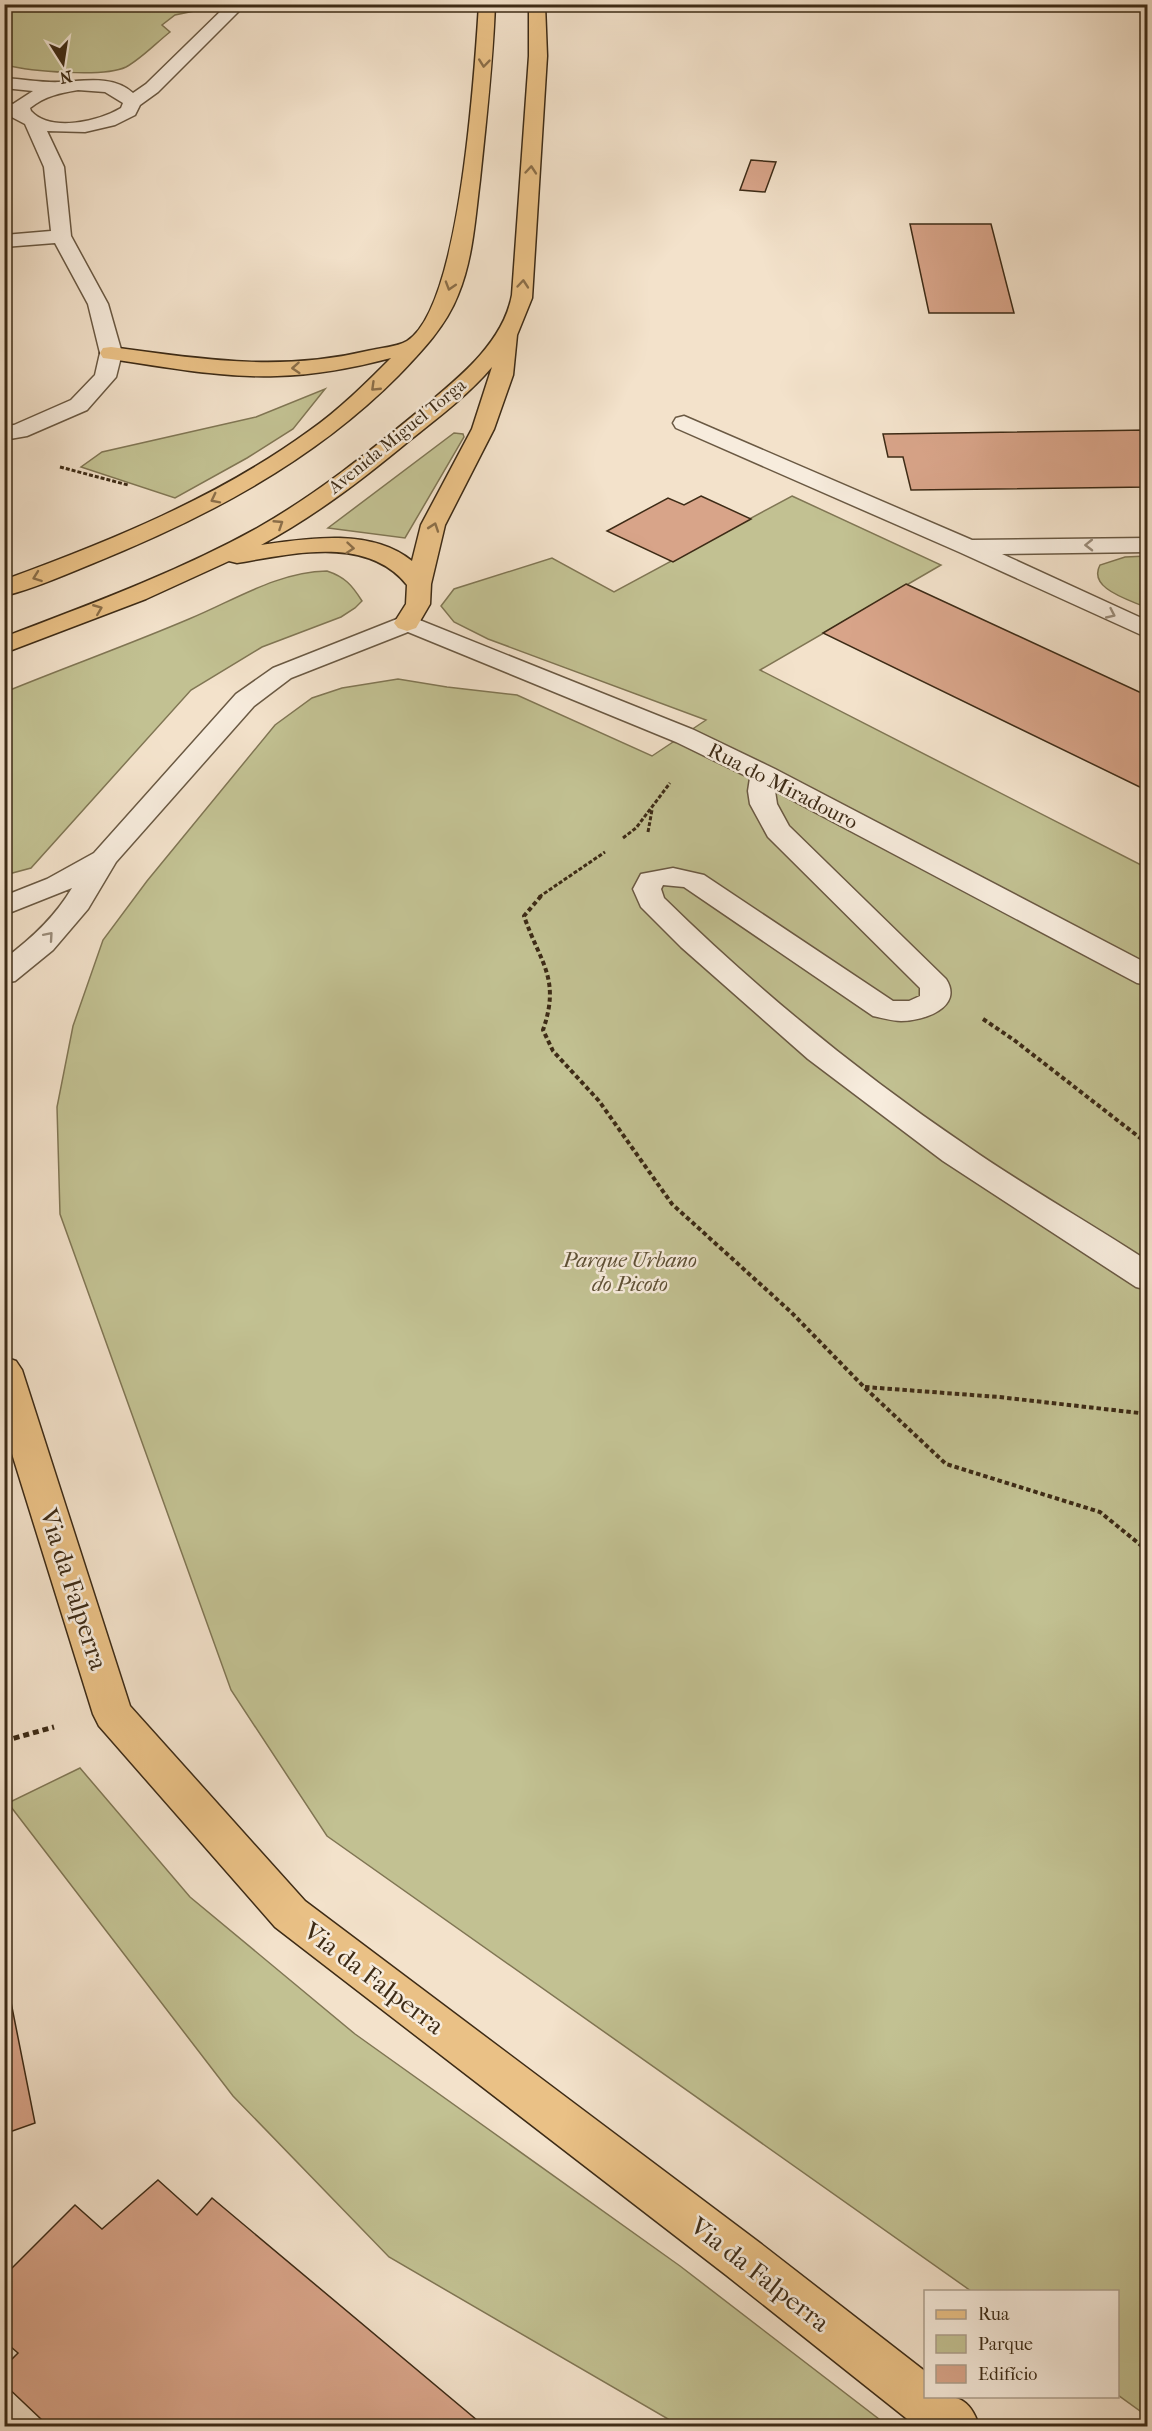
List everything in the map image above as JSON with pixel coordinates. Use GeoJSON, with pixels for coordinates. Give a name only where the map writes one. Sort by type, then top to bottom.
{"type":"FeatureCollection","features":[{"type":"Feature","properties":{"kind":"main road"},"geometry":{"type":"LineString","coordinates":[[4,589],[162,526],[240,486],[308,441],[364,397],[415,345],[447,297],[464,229],[484,64],[487,4]]}},
{"type":"Feature","properties":{"kind":"main road","name":"Avenida Miguel Torga"},"geometry":{"type":"LineString","coordinates":[[4,646],[123,599],[209,561],[267,531],[316,500],[441,404],[478,369],[507,336],[521,304],[524,278],[538,56],[537,4]]}},
{"type":"Feature","properties":{"kind":"main road"},"geometry":{"type":"LineString","coordinates":[[407,623],[418,604],[419,584],[433,525],[483,429],[502,375],[507,336]]}},
{"type":"Feature","properties":{"kind":"main road"},"geometry":{"type":"LineString","coordinates":[[111,353],[228,368],[274,370],[319,367],[369,358],[415,345]]}},
{"type":"Feature","properties":{"kind":"main road"},"geometry":{"type":"LineString","coordinates":[[209,561],[283,549],[314,546],[350,547],[376,551],[400,562],[419,584]]}},
{"type":"Feature","properties":{"kind":"main road","name":"Via da Falperra"},"geometry":{"type":"LineString","coordinates":[[4,1370],[113,1714],[290,1914],[734,2252],[955,2427]]}},
{"type":"Feature","properties":{"kind":"street"},"geometry":{"type":"LineString","coordinates":[[63,156],[104,123],[129,111],[132,102],[152,88],[238,4]]}},
{"type":"Feature","properties":{"kind":"street"},"geometry":{"type":"LineString","coordinates":[[104,87],[173,66]]}},
{"type":"Feature","properties":{"kind":"street"},"geometry":{"type":"LineString","coordinates":[[4,83],[104,87],[128,95],[132,102]]}},
{"type":"Feature","properties":{"kind":"street"},"geometry":{"type":"LineString","coordinates":[[4,433],[19,431],[79,405],[105,377],[111,353],[98,304],[61,236],[63,156],[22,112],[21,106],[28,98],[60,87]]}},
{"type":"Feature","properties":{"kind":"street"},"geometry":{"type":"LineString","coordinates":[[4,106],[30,119],[67,127],[104,123]]}},
{"type":"Feature","properties":{"kind":"street"},"geometry":{"type":"LineString","coordinates":[[4,241],[61,236]]}},
{"type":"Feature","properties":{"kind":"street"},"geometry":{"type":"LineString","coordinates":[[684,423],[968,547],[1148,631]]}},
{"type":"Feature","properties":{"kind":"street"},"geometry":{"type":"LineString","coordinates":[[968,547],[1148,545]]}},
{"type":"Feature","properties":{"kind":"street"},"geometry":{"type":"LineString","coordinates":[[4,974],[43,944],[71,911],[104,858],[245,700],[282,674],[407,623]]}},
{"type":"Feature","properties":{"kind":"street","name":"Rua do Miradouro"},"geometry":{"type":"LineString","coordinates":[[407,623],[708,748],[765,775],[1148,976]]}},
{"type":"Feature","properties":{"kind":"street"},"geometry":{"type":"LineString","coordinates":[[765,775],[760,790],[765,808],[778,831],[935,986],[935,999],[925,1008],[909,1012],[884,1010],[694,881],[678,876],[662,876],[651,880],[647,889],[651,901],[729,978],[792,1031],[892,1109],[1002,1186],[1148,1278]]}},
{"type":"Feature","properties":{"kind":"street"},"geometry":{"type":"LineString","coordinates":[[4,906],[57,885],[104,858]]}},
{"type":"Feature","properties":{"kind":"path"},"geometry":{"type":"LineString","coordinates":[[53,466],[137,488]]}},
{"type":"Feature","properties":{"kind":"path"},"geometry":{"type":"LineString","coordinates":[[621,840],[636,828],[672,780],[708,748]]}},
{"type":"Feature","properties":{"kind":"path"},"geometry":{"type":"LineString","coordinates":[[613,847],[540,897],[524,916],[531,939],[547,972],[551,1001],[543,1030],[554,1051],[599,1101],[672,1204],[791,1312],[864,1387],[946,1464],[1100,1512],[1148,1551]]}},
{"type":"Feature","properties":{"kind":"path"},"geometry":{"type":"LineString","coordinates":[[935,986],[1014,1040],[1148,1144]]}},
{"type":"Feature","properties":{"kind":"path"},"geometry":{"type":"LineString","coordinates":[[864,1387],[999,1397],[1148,1414]]}},
{"type":"Feature","properties":{"kind":"path"},"geometry":{"type":"LineString","coordinates":[[4,1741],[58,1726]]}},
{"type":"Feature","properties":{"kind":"green space"},"geometry":{"type":"Polygon","coordinates":[[[5,4],[200,5],[194,11],[175,15],[162,25],[170,32],[132,64],[115,70],[84,73],[5,65],[5,4]]]}},
{"type":"Feature","properties":{"kind":"green space"},"geometry":{"type":"Polygon","coordinates":[[[325,389],[293,429],[247,458],[175,498],[81,467],[102,452],[256,417],[325,389]]]}},
{"type":"Feature","properties":{"kind":"green space"},"geometry":{"type":"Polygon","coordinates":[[[454,433],[463,434],[464,437],[405,538],[328,528],[454,433]]]}},
{"type":"Feature","properties":{"kind":"green space","name":"Parque Urbano do Picoto"},"geometry":{"type":"Polygon","coordinates":[[[792,496],[941,565],[760,670],[1147,868],[1147,2416],[1119,2396],[1119,2290],[970,2290],[327,1836],[231,1690],[60,1214],[57,1107],[73,1026],[103,940],[147,881],[275,725],[312,698],[342,688],[398,679],[517,695],[652,756],[706,720],[488,639],[454,622],[441,606],[454,589],[552,558],[614,592],[792,496]]]}},
{"type":"Feature","properties":{"kind":"green space"},"geometry":{"type":"Polygon","coordinates":[[[1147,556],[1147,608],[1113,592],[1100,581],[1098,573],[1100,565],[1125,557],[1147,556]]]}},
{"type":"Feature","properties":{"kind":"green space"},"geometry":{"type":"Polygon","coordinates":[[[327,571],[348,582],[355,590],[362,601],[355,608],[341,617],[262,647],[191,690],[31,868],[5,875],[5,692],[166,629],[256,588],[291,576],[327,571]]]}},
{"type":"Feature","properties":{"kind":"green space"},"geometry":{"type":"Polygon","coordinates":[[[80,1768],[190,1897],[355,2034],[680,2266],[888,2426],[680,2426],[389,2257],[233,2096],[8,1803],[80,1768]]]}},
{"type":"Feature","properties":{"kind":"building"},"geometry":{"type":"Polygon","coordinates":[[[751,160],[776,162],[765,192],[740,190],[751,160]]]}},
{"type":"Feature","properties":{"kind":"building"},"geometry":{"type":"Polygon","coordinates":[[[910,224],[991,224],[1014,313],[929,313],[910,224]]]}},
{"type":"Feature","properties":{"kind":"building"},"geometry":{"type":"Polygon","coordinates":[[[1148,430],[1148,487],[911,490],[903,457],[888,457],[883,434],[1148,430]]]}},
{"type":"Feature","properties":{"kind":"building"},"geometry":{"type":"Polygon","coordinates":[[[701,496],[751,519],[673,562],[607,531],[668,498],[684,505],[701,496]]]}},
{"type":"Feature","properties":{"kind":"building"},"geometry":{"type":"Polygon","coordinates":[[[906,584],[1148,696],[1148,791],[823,633],[906,584]]]}},
{"type":"Feature","properties":{"kind":"building"},"geometry":{"type":"Polygon","coordinates":[[[4,1967],[35,2123],[4,2134],[4,1967]]]}},
{"type":"Feature","properties":{"kind":"building"},"geometry":{"type":"Polygon","coordinates":[[[158,2180],[197,2215],[212,2198],[484,2426],[37,2426],[43,2421],[4,2384],[4,2367],[18,2353],[4,2341],[4,2276],[75,2205],[102,2229],[158,2180]]]}}]}
